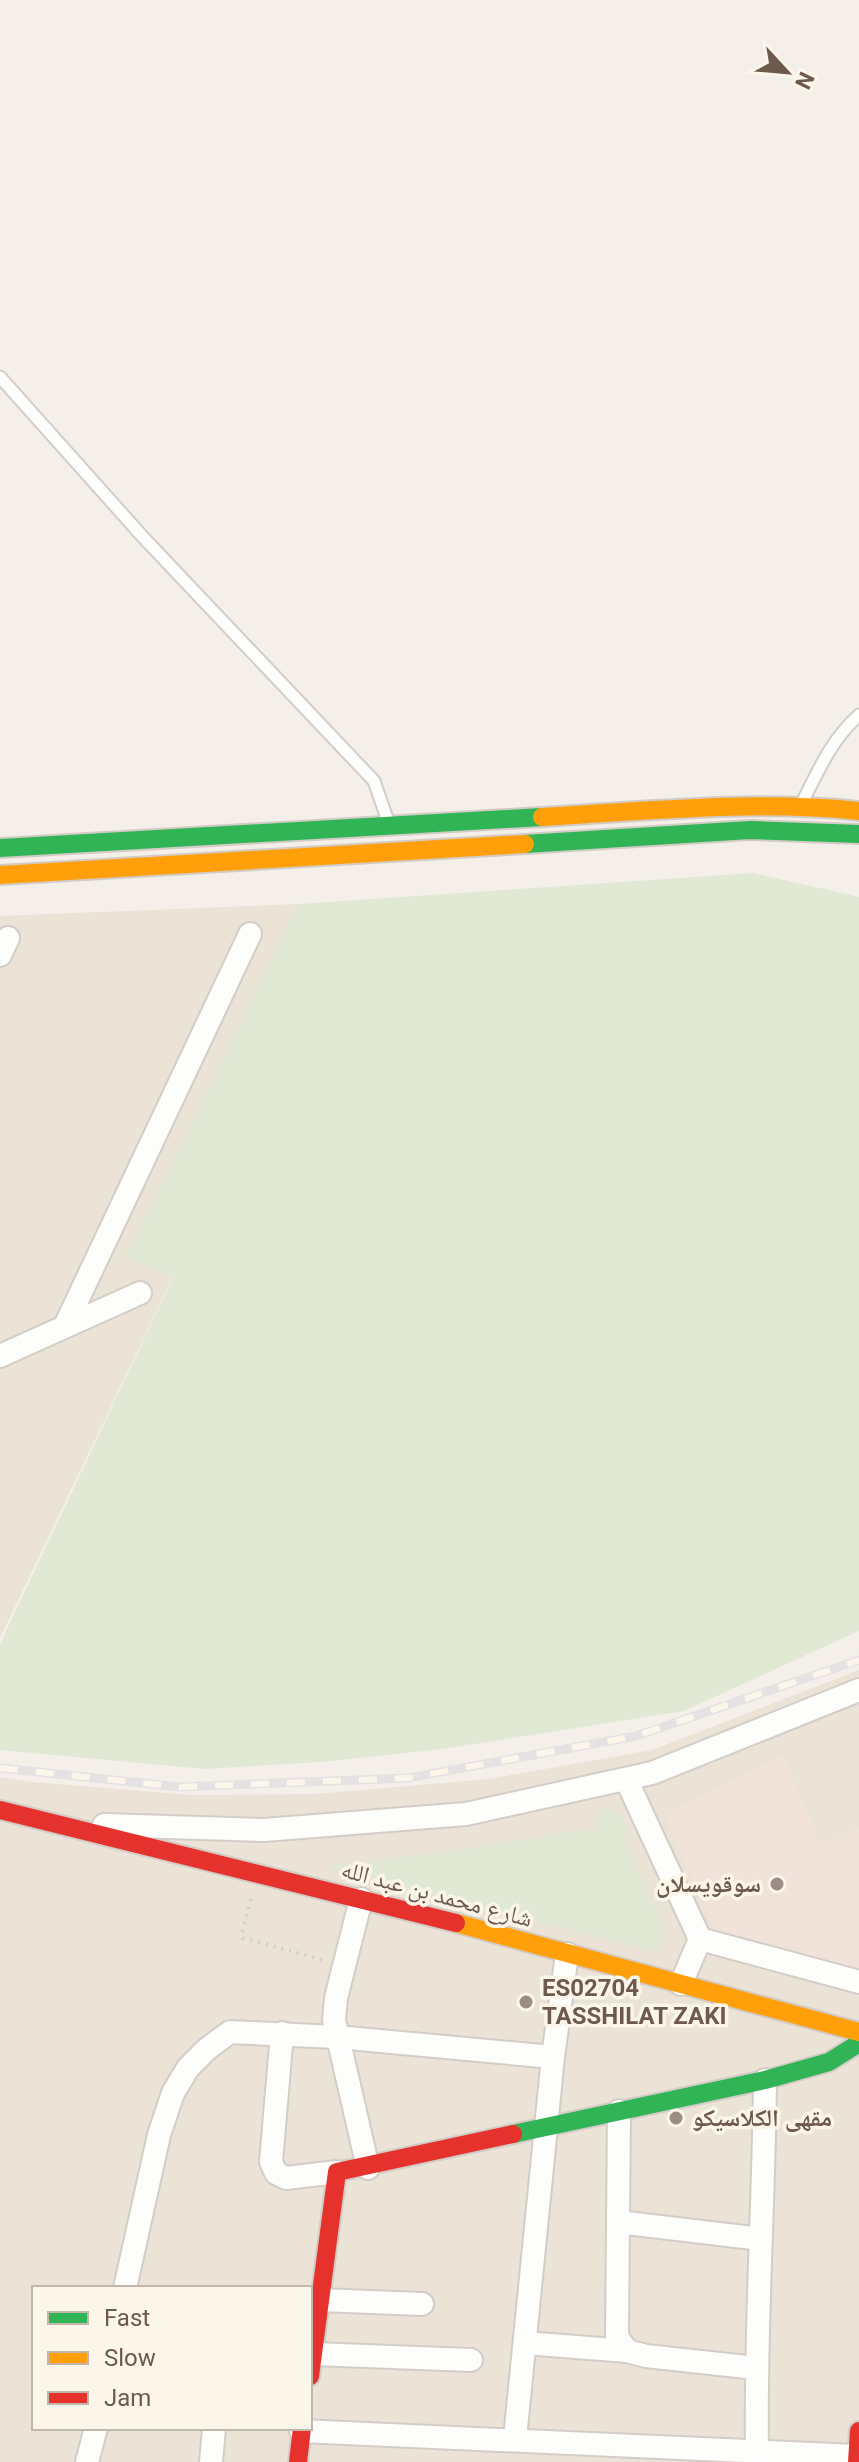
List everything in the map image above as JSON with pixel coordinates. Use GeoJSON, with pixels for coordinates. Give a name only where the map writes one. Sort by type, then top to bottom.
{"type":"FeatureCollection","features":[{"type":"Feature","properties":{"kind":"street"},"geometry":{"type":"LineString","coordinates":[[0,848],[389,824],[802,805],[859,811]]}},
{"type":"Feature","properties":{"kind":"street"},"geometry":{"type":"LineString","coordinates":[[0,875],[382,850],[798,830],[859,834]]}},
{"type":"Feature","properties":{"kind":"street"},"geometry":{"type":"LineString","coordinates":[[66,1324],[250,934]]}},
{"type":"Feature","properties":{"kind":"street"},"geometry":{"type":"LineString","coordinates":[[0,1356],[140,1293]]}},
{"type":"Feature","properties":{"kind":"street"},"geometry":{"type":"LineString","coordinates":[[55,1824],[264,1830],[466,1814],[652,1773],[859,1690]]}},
{"type":"Feature","properties":{"kind":"street"},"geometry":{"type":"LineString","coordinates":[[626,1779],[700,1939],[681,1984]]}},
{"type":"Feature","properties":{"kind":"street","name":"شارع محمد بن عبد الله"},"geometry":{"type":"LineString","coordinates":[[0,1810],[361,1899],[859,2032]]}},
{"type":"Feature","properties":{"kind":"street"},"geometry":{"type":"LineString","coordinates":[[361,1899],[336,1998],[334,2020],[368,2168]]}},
{"type":"Feature","properties":{"kind":"street"},"geometry":{"type":"LineString","coordinates":[[700,1939],[859,1982]]}},
{"type":"Feature","properties":{"kind":"street"},"geometry":{"type":"LineString","coordinates":[[515,2438],[553,2057],[567,1954]]}},
{"type":"Feature","properties":{"kind":"street"},"geometry":{"type":"LineString","coordinates":[[125,2286],[159,2135],[173,2093],[188,2068],[230,2032],[337,2037],[553,2057]]}},
{"type":"Feature","properties":{"kind":"street"},"geometry":{"type":"LineString","coordinates":[[282,2033],[271,2162],[276,2173],[286,2178],[368,2168],[765,2080],[829,2062],[859,2043]]}},
{"type":"Feature","properties":{"kind":"street"},"geometry":{"type":"LineString","coordinates":[[757,2450],[756,2368],[765,2080]]}},
{"type":"Feature","properties":{"kind":"street"},"geometry":{"type":"LineString","coordinates":[[619,2111],[617,2337],[627,2351]]}},
{"type":"Feature","properties":{"kind":"street"},"geometry":{"type":"LineString","coordinates":[[337,2172],[312,2365],[471,2360]]}},
{"type":"Feature","properties":{"kind":"street"},"geometry":{"type":"LineString","coordinates":[[618,2222],[761,2239]]}},
{"type":"Feature","properties":{"kind":"street"},"geometry":{"type":"LineString","coordinates":[[320,2300],[422,2304]]}},
{"type":"Feature","properties":{"kind":"street"},"geometry":{"type":"LineString","coordinates":[[525,2343],[627,2351],[646,2356],[756,2368]]}},
{"type":"Feature","properties":{"kind":"street"},"geometry":{"type":"LineString","coordinates":[[312,2429],[757,2450],[857,2459],[859,2431]]}},
{"type":"Feature","properties":{"kind":"street"},"geometry":{"type":"LineString","coordinates":[[87,2462],[95,2430]]}},
{"type":"Feature","properties":{"kind":"street"},"geometry":{"type":"LineString","coordinates":[[211,2462],[214,2430]]}},
{"type":"Feature","properties":{"kind":"street"},"geometry":{"type":"LineString","coordinates":[[298,2462],[302,2430]]}},
{"type":"Feature","properties":{"kind":"lane"},"geometry":{"type":"LineString","coordinates":[[0,377],[142,536],[374,781],[389,824]]}},
{"type":"Feature","properties":{"kind":"lane"},"geometry":{"type":"LineString","coordinates":[[798,830],[802,805],[828,751],[859,715]]}},
{"type":"Feature","properties":{"kind":"lane"},"geometry":{"type":"LineString","coordinates":[[845,728],[859,728]]}},
{"type":"Feature","properties":{"kind":"path"},"geometry":{"type":"LineString","coordinates":[[258,1874],[243,1938],[345,1965]]}},
{"type":"Feature","properties":{"kind":"shaded area"},"geometry":{"type":"Polygon","coordinates":[[[299,904],[125,1259],[174,1275],[0,1638],[0,916],[299,904]]]}},
{"type":"Feature","properties":{"kind":"shaded area"},"geometry":{"type":"Polygon","coordinates":[[[859,1670],[859,2462],[0,2462],[0,1777],[192,1795],[315,1794],[489,1779],[652,1750],[859,1670]]]}},
{"type":"Feature","properties":{"kind":"shaded area","name":"سوقويسلان"},"geometry":{"type":"Polygon","coordinates":[[[783,1755],[821,1845],[859,1826],[859,1968],[730,1935],[710,1922],[665,1813],[783,1755]]]}},
{"type":"Feature","properties":{"kind":"green space"},"geometry":{"type":"Polygon","coordinates":[[[753,873],[859,897],[859,1631],[684,1711],[443,1749],[321,1762],[204,1769],[0,1750],[0,1644],[174,1276],[125,1259],[299,904],[753,873]]]}},
{"type":"Feature","properties":{"kind":"green space"},"geometry":{"type":"Polygon","coordinates":[[[598,1809],[612,1810],[625,1822],[625,1840],[663,1927],[658,1952],[324,1866],[455,1851],[596,1828],[598,1809]]]}},
{"type":"Feature","properties":{"kind":"railway"},"geometry":{"type":"LineString","coordinates":[[0,1768],[180,1787],[408,1778],[636,1736],[859,1660]]}},
{"type":"Feature","properties":{"kind":"traffic: fast"},"geometry":{"type":"LineString","coordinates":[[0,848],[542,817]]}},
{"type":"Feature","properties":{"kind":"traffic: fast"},"geometry":{"type":"LineString","coordinates":[[525,844],[750,830],[859,834]]}},
{"type":"Feature","properties":{"kind":"traffic: fast"},"geometry":{"type":"LineString","coordinates":[[513,2134],[765,2080],[829,2062],[859,2043]]}},
{"type":"Feature","properties":{"kind":"traffic: slow"},"geometry":{"type":"LineString","coordinates":[[542,817],[741,806],[859,811]]}},
{"type":"Feature","properties":{"kind":"traffic: slow"},"geometry":{"type":"LineString","coordinates":[[0,875],[525,844]]}},
{"type":"Feature","properties":{"kind":"traffic: slow"},"geometry":{"type":"LineString","coordinates":[[456,1923],[859,2032]]}},
{"type":"Feature","properties":{"kind":"traffic: jam"},"geometry":{"type":"LineString","coordinates":[[0,1810],[456,1923]]}},
{"type":"Feature","properties":{"kind":"traffic: jam"},"geometry":{"type":"LineString","coordinates":[[312,2361],[337,2172],[513,2134]]}},
{"type":"Feature","properties":{"kind":"traffic: jam"},"geometry":{"type":"LineString","coordinates":[[298,2462],[302,2430]]}},
{"type":"Feature","properties":{"kind":"traffic: jam"},"geometry":{"type":"LineString","coordinates":[[857,2462],[859,2431]]}},
{"type":"Feature","properties":{"kind":"place","name":"سوقويسلان"},"geometry":{"type":"Point","coordinates":[777,1884]}},
{"type":"Feature","properties":{"kind":"place","name":"ES02704 TASSHILAT ZAKI"},"geometry":{"type":"Point","coordinates":[526,2002]}},
{"type":"Feature","properties":{"kind":"place","name":"مقهى الكلاسيكو"},"geometry":{"type":"Point","coordinates":[676,2118]}}]}
